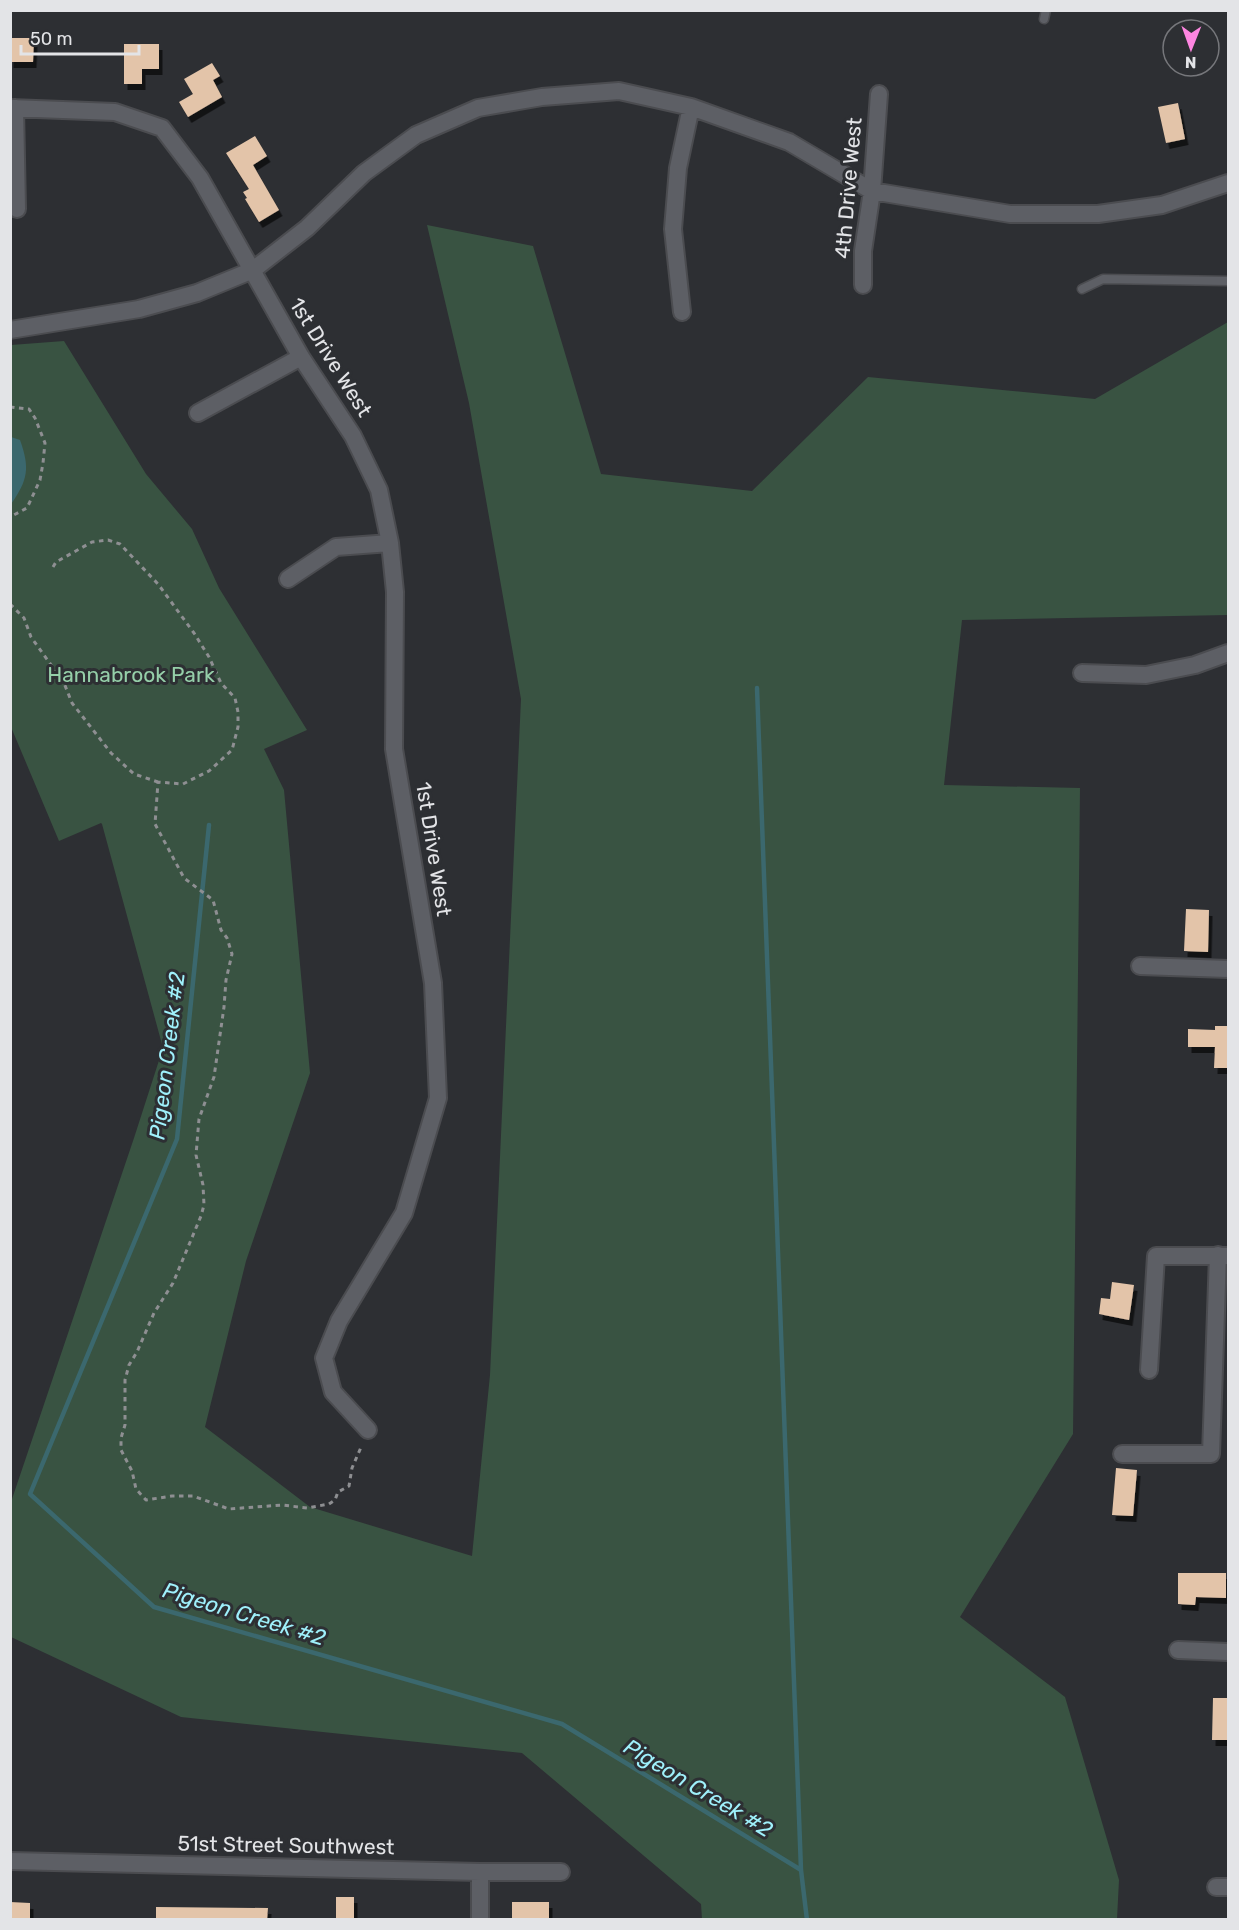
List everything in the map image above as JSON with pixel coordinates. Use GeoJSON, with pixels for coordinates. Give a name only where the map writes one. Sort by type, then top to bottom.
{"type":"FeatureCollection","features":[{"type":"Feature","properties":{"kind":"street"},"geometry":{"type":"LineString","coordinates":[[10,330],[139,309],[197,293],[253,270],[307,228],[364,173],[416,135],[478,108],[542,97],[619,91],[691,107],[789,142],[872,191],[1010,214],[1098,214],[1162,205],[1228,183]]}},
{"type":"Feature","properties":{"kind":"street","name":"4th Drive West"},"geometry":{"type":"LineString","coordinates":[[863,285],[862,251],[872,191],[879,94]]}},
{"type":"Feature","properties":{"kind":"street"},"geometry":{"type":"LineString","coordinates":[[682,312],[673,229],[678,168],[691,107]]}},
{"type":"Feature","properties":{"kind":"street"},"geometry":{"type":"LineString","coordinates":[[13,108],[16,209]]}},
{"type":"Feature","properties":{"kind":"street","name":"1st Drive West"},"geometry":{"type":"LineString","coordinates":[[13,108],[115,112],[162,128],[200,178],[301,357],[353,436],[379,490],[390,543],[395,592],[394,749],[433,982],[438,1098],[404,1213],[339,1321],[324,1358],[333,1392],[368,1430]]}},
{"type":"Feature","properties":{"kind":"street"},"geometry":{"type":"LineString","coordinates":[[198,413],[301,357]]}},
{"type":"Feature","properties":{"kind":"street"},"geometry":{"type":"LineString","coordinates":[[288,579],[336,547],[390,543]]}},
{"type":"Feature","properties":{"kind":"street"},"geometry":{"type":"LineString","coordinates":[[1082,673],[1146,675],[1195,665],[1228,653]]}},
{"type":"Feature","properties":{"kind":"street"},"geometry":{"type":"LineString","coordinates":[[1140,966],[1228,969]]}},
{"type":"Feature","properties":{"kind":"street"},"geometry":{"type":"LineString","coordinates":[[1122,1454],[1211,1454],[1223,1255],[1156,1256],[1149,1370]]}},
{"type":"Feature","properties":{"kind":"street"},"geometry":{"type":"LineString","coordinates":[[1178,1650],[1228,1652]]}},
{"type":"Feature","properties":{"kind":"street","name":"51st Street Southwest"},"geometry":{"type":"LineString","coordinates":[[10,1861],[561,1872]]}},
{"type":"Feature","properties":{"kind":"street"},"geometry":{"type":"LineString","coordinates":[[480,1872],[480,1920]]}},
{"type":"Feature","properties":{"kind":"lane"},"geometry":{"type":"LineString","coordinates":[[1082,288],[1103,279],[1228,281]]}},
{"type":"Feature","properties":{"kind":"path"},"geometry":{"type":"LineString","coordinates":[[10,407],[29,409],[45,443],[39,480],[27,508],[10,517]]}},
{"type":"Feature","properties":{"kind":"path"},"geometry":{"type":"LineString","coordinates":[[10,604],[24,618],[31,638],[64,683],[76,710],[111,753],[134,774],[158,782],[183,784],[209,771],[232,750],[238,727],[235,698],[221,683],[194,633],[158,584],[120,544],[108,540],[92,542],[56,562],[53,567]]}},
{"type":"Feature","properties":{"kind":"path"},"geometry":{"type":"LineString","coordinates":[[158,782],[155,824],[184,878],[213,900],[221,930],[227,938],[232,954],[226,980],[214,1077],[199,1119],[196,1155],[203,1185],[204,1205],[173,1283],[154,1313],[126,1372],[125,1425],[121,1438],[121,1449],[132,1471],[136,1490],[146,1500],[193,1496],[229,1509],[282,1505],[307,1509],[329,1504],[338,1492],[349,1486],[352,1468],[368,1430]]}},
{"type":"Feature","properties":{"kind":"green space","name":"Hannabrook Park"},"geometry":{"type":"Polygon","coordinates":[[[427,225],[533,246],[601,474],[752,491],[868,377],[1095,399],[1228,322],[1228,615],[962,620],[944,785],[1080,788],[1073,1434],[960,1617],[1065,1697],[1119,1880],[1117,1919],[702,1919],[701,1904],[522,1753],[181,1717],[11,1637],[11,1502],[163,1048],[102,824],[59,841],[11,727],[11,345],[64,341],[146,474],[192,529],[219,588],[307,730],[264,749],[284,790],[310,1073],[246,1261],[205,1427],[310,1507],[472,1556],[490,1375],[521,699],[469,403],[427,225]]]}},
{"type":"Feature","properties":{"kind":"water"},"geometry":{"type":"Polygon","coordinates":[[[11,437],[20,440],[26,473],[21,488],[11,504],[11,437]]]}},
{"type":"Feature","properties":{"kind":"building"},"geometry":{"type":"Polygon","coordinates":[[[10,38],[34,38],[33,62],[10,62],[10,38]]]}},
{"type":"Feature","properties":{"kind":"building"},"geometry":{"type":"Polygon","coordinates":[[[124,44],[159,44],[159,69],[142,69],[142,84],[124,84],[124,44]]]}},
{"type":"Feature","properties":{"kind":"building"},"geometry":{"type":"Polygon","coordinates":[[[212,63],[220,76],[213,80],[222,97],[188,117],[179,102],[193,94],[184,79],[212,63]]]}},
{"type":"Feature","properties":{"kind":"building"},"geometry":{"type":"Polygon","coordinates":[[[1178,103],[1185,139],[1166,143],[1158,107],[1178,103]]]}},
{"type":"Feature","properties":{"kind":"building"},"geometry":{"type":"Polygon","coordinates":[[[255,136],[267,156],[253,165],[279,210],[259,222],[245,199],[247,198],[243,192],[249,189],[226,153],[255,136]]]}},
{"type":"Feature","properties":{"kind":"building"},"geometry":{"type":"Polygon","coordinates":[[[1186,909],[1209,910],[1208,952],[1184,951],[1186,909]]]}},
{"type":"Feature","properties":{"kind":"building"},"geometry":{"type":"Polygon","coordinates":[[[1215,1026],[1228,1026],[1228,1068],[1214,1068],[1215,1047],[1188,1047],[1188,1029],[1215,1030],[1215,1026]]]}},
{"type":"Feature","properties":{"kind":"building"},"geometry":{"type":"Polygon","coordinates":[[[1112,1282],[1134,1285],[1129,1320],[1099,1314],[1101,1298],[1110,1299],[1112,1282]]]}},
{"type":"Feature","properties":{"kind":"building"},"geometry":{"type":"Polygon","coordinates":[[[1116,1468],[1137,1470],[1133,1516],[1112,1515],[1116,1468]]]}},
{"type":"Feature","properties":{"kind":"building"},"geometry":{"type":"Polygon","coordinates":[[[1178,1573],[1226,1573],[1226,1598],[1196,1597],[1195,1605],[1178,1604],[1178,1573]]]}},
{"type":"Feature","properties":{"kind":"building"},"geometry":{"type":"Polygon","coordinates":[[[1213,1698],[1228,1698],[1228,1740],[1212,1740],[1213,1698]]]}},
{"type":"Feature","properties":{"kind":"building"},"geometry":{"type":"Polygon","coordinates":[[[336,1897],[354,1897],[354,1920],[336,1920],[336,1897]]]}},
{"type":"Feature","properties":{"kind":"building"},"geometry":{"type":"Polygon","coordinates":[[[10,1902],[30,1903],[30,1920],[10,1920],[10,1902]]]}},
{"type":"Feature","properties":{"kind":"building"},"geometry":{"type":"Polygon","coordinates":[[[512,1902],[549,1902],[549,1920],[512,1920],[512,1902]]]}},
{"type":"Feature","properties":{"kind":"building"},"geometry":{"type":"Polygon","coordinates":[[[156,1907],[268,1908],[267,1920],[156,1920],[156,1907]]]}},
{"type":"Feature","properties":{"kind":"waterway"},"geometry":{"type":"LineString","coordinates":[[757,688],[801,1870],[807,1920]]}},
{"type":"Feature","properties":{"kind":"waterway","name":"Pigeon Creek #2"},"geometry":{"type":"LineString","coordinates":[[209,825],[177,1139],[30,1494],[154,1607],[562,1724],[801,1870]]}}]}
